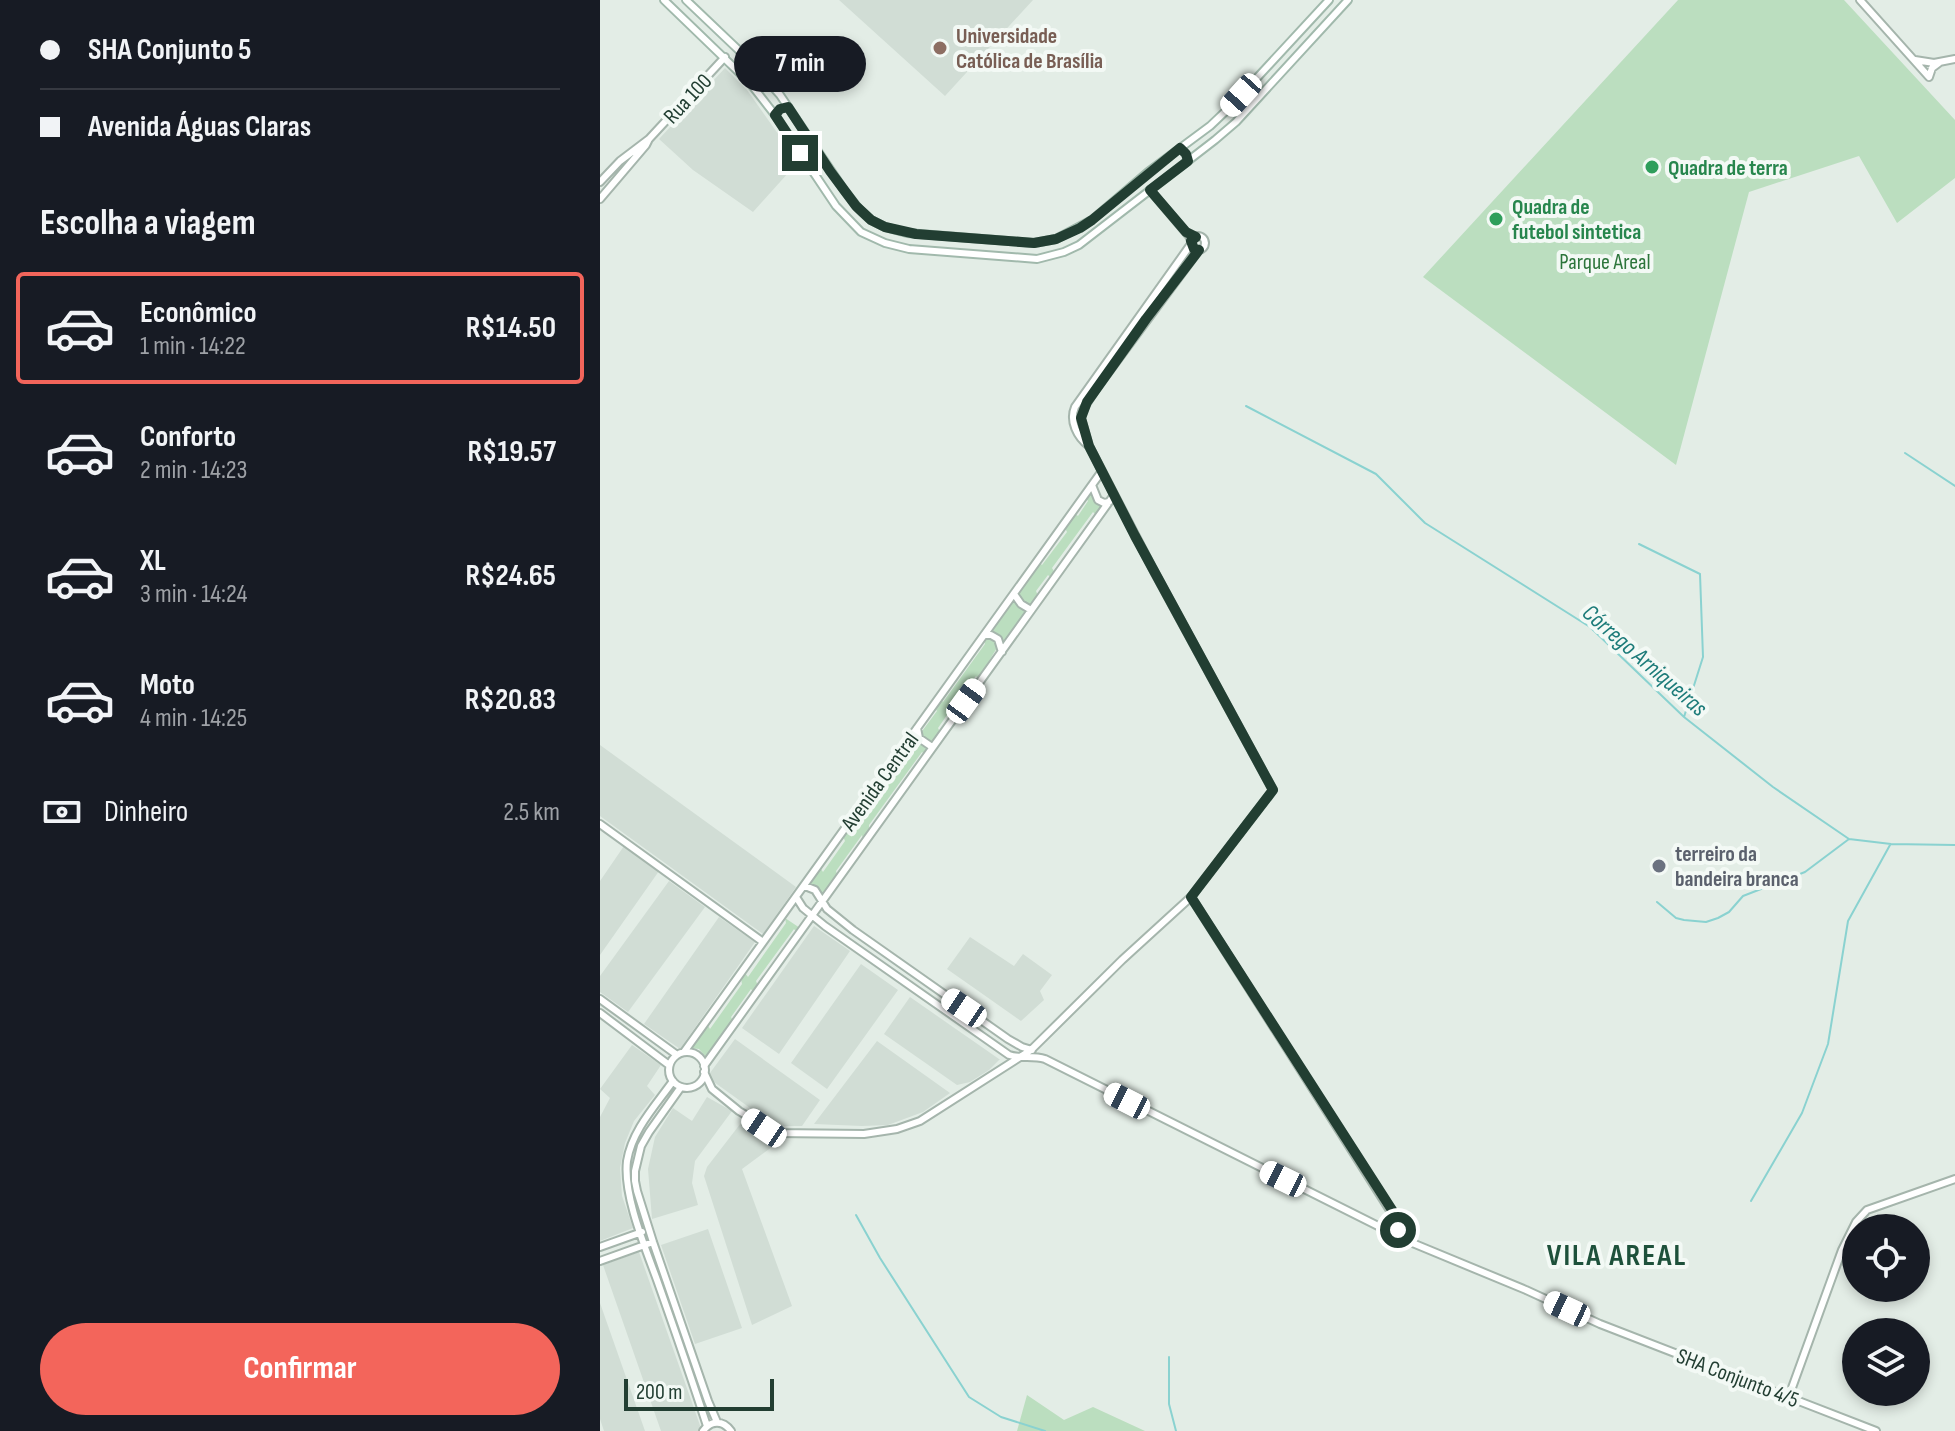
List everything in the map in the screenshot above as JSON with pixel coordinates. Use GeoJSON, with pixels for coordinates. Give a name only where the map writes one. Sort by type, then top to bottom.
{"type":"FeatureCollection","features":[{"type":"Feature","properties":{"kind":"street"},"geometry":{"type":"LineString","coordinates":[[664,0],[744,75],[836,206],[852,224],[869,236],[893,246],[924,251],[1037,259],[1079,245],[1199,153],[1236,122],[1348,0]]}},
{"type":"Feature","properties":{"kind":"street"},"geometry":{"type":"LineString","coordinates":[[686,0],[773,86],[844,190],[859,209],[878,224],[926,235],[1020,243],[1056,239],[1092,220],[1210,126],[1329,0]]}},
{"type":"Feature","properties":{"kind":"street"},"geometry":{"type":"LineString","coordinates":[[1860,0],[1929,77],[1932,68],[1940,62]]}},
{"type":"Feature","properties":{"kind":"street"},"geometry":{"type":"LineString","coordinates":[[1309,21],[1314,29],[1320,31]]}},
{"type":"Feature","properties":{"kind":"street"},"geometry":{"type":"LineString","coordinates":[[1298,32],[1306,37],[1307,45]]}},
{"type":"Feature","properties":{"kind":"street","name":"Rua 100"},"geometry":{"type":"LineString","coordinates":[[600,182],[620,161],[649,139],[725,57]]}},
{"type":"Feature","properties":{"kind":"street"},"geometry":{"type":"LineString","coordinates":[[1913,59],[1928,62],[1955,59]]}},
{"type":"Feature","properties":{"kind":"street"},"geometry":{"type":"LineString","coordinates":[[759,93],[769,92],[773,86]]}},
{"type":"Feature","properties":{"kind":"street"},"geometry":{"type":"LineString","coordinates":[[775,115],[780,109],[788,107]]}},
{"type":"Feature","properties":{"kind":"street","name":"Rua 100"},"geometry":{"type":"LineString","coordinates":[[600,199],[649,139]]}},
{"type":"Feature","properties":{"kind":"street"},"geometry":{"type":"LineString","coordinates":[[1193,139],[1192,146],[1199,153]]}},
{"type":"Feature","properties":{"kind":"street"},"geometry":{"type":"LineString","coordinates":[[1180,148],[1188,161]]}},
{"type":"Feature","properties":{"kind":"street"},"geometry":{"type":"LineString","coordinates":[[1150,190],[1193,241],[1194,249],[1199,250]]}},
{"type":"Feature","properties":{"kind":"street"},"geometry":{"type":"LineString","coordinates":[[869,236],[878,224]]}},
{"type":"Feature","properties":{"kind":"street"},"geometry":{"type":"LineString","coordinates":[[924,251],[921,238],[926,235]]}},
{"type":"Feature","properties":{"kind":"street"},"geometry":{"type":"LineString","coordinates":[[704,1069],[712,1089],[739,1111],[776,1133],[864,1134],[897,1129],[920,1121],[1031,1050],[1191,897],[1273,790],[1114,495],[1089,446],[1081,418],[1096,389],[1205,244],[1202,238],[1193,241],[1086,390],[1072,416],[1078,433],[1089,446]]}},
{"type":"Feature","properties":{"kind":"street","name":"Avenida Central"},"geometry":{"type":"LineString","coordinates":[[681,1053],[805,886],[1102,471]]}},
{"type":"Feature","properties":{"kind":"street"},"geometry":{"type":"LineString","coordinates":[[1092,485],[1098,500],[1109,502]]}},
{"type":"Feature","properties":{"kind":"street","name":"Avenida Central"},"geometry":{"type":"LineString","coordinates":[[704,1069],[1114,495]]}},
{"type":"Feature","properties":{"kind":"street"},"geometry":{"type":"LineString","coordinates":[[1014,594],[1021,604],[1031,610]]}},
{"type":"Feature","properties":{"kind":"street"},"geometry":{"type":"LineString","coordinates":[[984,635],[998,639],[1002,652]]}},
{"type":"Feature","properties":{"kind":"street"},"geometry":{"type":"LineString","coordinates":[[917,728],[919,738],[932,747]]}},
{"type":"Feature","properties":{"kind":"street"},"geometry":{"type":"LineString","coordinates":[[600,824],[763,942]]}},
{"type":"Feature","properties":{"kind":"street"},"geometry":{"type":"LineString","coordinates":[[805,886],[815,890],[823,903]]}},
{"type":"Feature","properties":{"kind":"street"},"geometry":{"type":"LineString","coordinates":[[796,897],[803,908],[825,926],[1005,1053],[1015,1057],[1045,1059]]}},
{"type":"Feature","properties":{"kind":"street"},"geometry":{"type":"LineString","coordinates":[[1191,897],[1410,1242]]}},
{"type":"Feature","properties":{"kind":"street","name":"SHA Conjunto 4/5"},"geometry":{"type":"LineString","coordinates":[[823,903],[853,930],[1020,1046],[1390,1232],[1600,1324],[1876,1431]]}},
{"type":"Feature","properties":{"kind":"street"},"geometry":{"type":"LineString","coordinates":[[825,926],[833,914]]}},
{"type":"Feature","properties":{"kind":"street"},"geometry":{"type":"LineString","coordinates":[[600,999],[655,1039],[681,1053],[695,1054],[703,1061],[703,1078],[695,1086]]}},
{"type":"Feature","properties":{"kind":"street"},"geometry":{"type":"LineString","coordinates":[[955,1018],[964,1008]]}},
{"type":"Feature","properties":{"kind":"street"},"geometry":{"type":"LineString","coordinates":[[600,1013],[669,1065],[670,1076],[681,1087],[712,1089]]}},
{"type":"Feature","properties":{"kind":"street"},"geometry":{"type":"LineString","coordinates":[[968,1027],[976,1017]]}},
{"type":"Feature","properties":{"kind":"street"},"geometry":{"type":"LineString","coordinates":[[648,1048],[655,1039]]}},
{"type":"Feature","properties":{"kind":"street"},"geometry":{"type":"LineString","coordinates":[[1020,1046],[1022,1057]]}},
{"type":"Feature","properties":{"kind":"street"},"geometry":{"type":"LineString","coordinates":[[669,1065],[681,1053]]}},
{"type":"Feature","properties":{"kind":"street"},"geometry":{"type":"LineString","coordinates":[[1005,1053],[1008,1060],[1005,1067]]}},
{"type":"Feature","properties":{"kind":"street"},"geometry":{"type":"LineString","coordinates":[[673,1081],[639,1130],[627,1160],[627,1183],[705,1428],[717,1422]]}},
{"type":"Feature","properties":{"kind":"street"},"geometry":{"type":"LineString","coordinates":[[681,1087],[649,1132],[638,1156],[635,1171],[637,1191],[708,1401],[717,1422],[731,1431]]}},
{"type":"Feature","properties":{"kind":"street"},"geometry":{"type":"LineString","coordinates":[[1789,1396],[1842,1250],[1856,1222],[1867,1210],[1955,1179]]}},
{"type":"Feature","properties":{"kind":"street"},"geometry":{"type":"LineString","coordinates":[[1390,1232],[1398,1230],[1401,1224]]}},
{"type":"Feature","properties":{"kind":"street"},"geometry":{"type":"LineString","coordinates":[[600,1247],[649,1229]]}},
{"type":"Feature","properties":{"kind":"street"},"geometry":{"type":"LineString","coordinates":[[600,1261],[653,1242]]}},
{"type":"Feature","properties":{"kind":"shaded area","name":"Universidade Católica de Brasília"},"geometry":{"type":"Polygon","coordinates":[[[839,0],[1033,0],[945,96],[839,0]]]}},
{"type":"Feature","properties":{"kind":"shaded area"},"geometry":{"type":"Polygon","coordinates":[[[725,68],[747,90],[798,162],[753,212],[693,170],[659,139],[725,68]]]}},
{"type":"Feature","properties":{"kind":"shaded area"},"geometry":{"type":"Polygon","coordinates":[[[600,745],[796,887],[763,934],[600,816],[600,745]]]}},
{"type":"Feature","properties":{"kind":"shaded area"},"geometry":{"type":"Polygon","coordinates":[[[624,846],[659,871],[600,955],[600,881],[624,846]]]}},
{"type":"Feature","properties":{"kind":"shaded area"},"geometry":{"type":"Polygon","coordinates":[[[669,881],[705,907],[628,1012],[600,992],[600,976],[669,881]]]}},
{"type":"Feature","properties":{"kind":"shaded area"},"geometry":{"type":"Polygon","coordinates":[[[719,917],[755,942],[680,1049],[644,1024],[719,917]]]}},
{"type":"Feature","properties":{"kind":"shaded area"},"geometry":{"type":"Polygon","coordinates":[[[814,926],[850,951],[779,1054],[742,1028],[814,926]]]}},
{"type":"Feature","properties":{"kind":"shaded area"},"geometry":{"type":"Polygon","coordinates":[[[970,937],[1014,966],[1023,954],[1052,975],[1040,991],[1044,1000],[1021,1021],[947,969],[970,937]]]}},
{"type":"Feature","properties":{"kind":"shaded area"},"geometry":{"type":"Polygon","coordinates":[[[861,964],[898,990],[827,1089],[791,1063],[861,964]]]}},
{"type":"Feature","properties":{"kind":"shaded area"},"geometry":{"type":"Polygon","coordinates":[[[910,997],[1000,1059],[970,1082],[957,1085],[884,1034],[910,997]]]}},
{"type":"Feature","properties":{"kind":"shaded area"},"geometry":{"type":"Polygon","coordinates":[[[735,1039],[820,1100],[802,1126],[775,1126],[707,1077],[735,1039]]]}},
{"type":"Feature","properties":{"kind":"shaded area"},"geometry":{"type":"Polygon","coordinates":[[[877,1041],[950,1093],[923,1112],[888,1125],[814,1124],[877,1041]]]}},
{"type":"Feature","properties":{"kind":"shaded area"},"geometry":{"type":"Polygon","coordinates":[[[632,1045],[661,1065],[647,1086],[655,1095],[634,1121],[620,1168],[622,1196],[633,1228],[600,1241],[600,1117],[610,1098],[600,1089],[632,1045]]]}},
{"type":"Feature","properties":{"kind":"shaded area"},"geometry":{"type":"Polygon","coordinates":[[[707,1097],[732,1111],[695,1161],[692,1183],[698,1205],[652,1219],[648,1169],[655,1137],[673,1108],[692,1121],[707,1097]]]}},
{"type":"Feature","properties":{"kind":"shaded area"},"geometry":{"type":"Polygon","coordinates":[[[744,1119],[776,1144],[742,1169],[792,1306],[752,1325],[704,1176],[707,1167],[744,1119]]]}},
{"type":"Feature","properties":{"kind":"shaded area"},"geometry":{"type":"Polygon","coordinates":[[[708,1229],[742,1328],[695,1344],[661,1245],[708,1229]]]}},
{"type":"Feature","properties":{"kind":"shaded area"},"geometry":{"type":"Polygon","coordinates":[[[639,1252],[702,1431],[661,1431],[603,1265],[639,1252]]]}},
{"type":"Feature","properties":{"kind":"shaded area"},"geometry":{"type":"Polygon","coordinates":[[[600,1303],[645,1431],[604,1431],[600,1419],[600,1303]]]}},
{"type":"Feature","properties":{"kind":"green space","name":"Parque Areal"},"geometry":{"type":"Polygon","coordinates":[[[1678,0],[1844,0],[1955,120],[1955,178],[1897,223],[1859,156],[1749,192],[1676,465],[1423,277],[1678,0]]]}},
{"type":"Feature","properties":{"kind":"green space"},"geometry":{"type":"Polygon","coordinates":[[[1090,491],[1102,506],[1096,515],[1093,512],[1052,568],[1055,573],[1051,578],[1048,575],[1036,591],[1038,596],[1030,608],[1018,595],[1039,562],[1042,565],[1067,532],[1065,528],[1074,513],[1078,516],[1088,501],[1085,497],[1090,491]]]}},
{"type":"Feature","properties":{"kind":"green space"},"geometry":{"type":"Polygon","coordinates":[[[1013,600],[1028,612],[1005,642],[990,631],[1013,600]]]}},
{"type":"Feature","properties":{"kind":"green space"},"geometry":{"type":"Polygon","coordinates":[[[987,637],[995,639],[999,645],[984,671],[964,692],[966,696],[962,702],[959,699],[951,710],[950,719],[947,715],[932,743],[924,741],[920,734],[937,711],[934,707],[941,699],[943,702],[987,637]]]}},
{"type":"Feature","properties":{"kind":"green space"},"geometry":{"type":"Polygon","coordinates":[[[915,737],[920,744],[929,747],[924,754],[922,752],[869,825],[869,831],[863,839],[862,835],[836,871],[824,896],[818,888],[809,885],[821,869],[823,872],[845,841],[843,836],[851,827],[853,830],[862,816],[861,811],[907,755],[906,750],[915,737]]]}},
{"type":"Feature","properties":{"kind":"green space"},"geometry":{"type":"Polygon","coordinates":[[[785,918],[800,928],[797,933],[794,929],[756,981],[758,986],[753,992],[751,989],[731,1017],[733,1021],[707,1058],[699,1049],[691,1048],[707,1024],[710,1029],[742,984],[745,973],[748,977],[786,923],[785,918]]]}},
{"type":"Feature","properties":{"kind":"green space"},"geometry":{"type":"Polygon","coordinates":[[[1027,1395],[1064,1420],[1093,1407],[1145,1431],[1017,1431],[1027,1395]]]}},
{"type":"Feature","properties":{"kind":"waterway","name":"Córrego Arniqueiras"},"geometry":{"type":"LineString","coordinates":[[1246,406],[1376,474],[1425,523],[1590,627],[1684,717],[1773,787],[1849,839],[1891,844],[1955,845]]}},
{"type":"Feature","properties":{"kind":"waterway"},"geometry":{"type":"LineString","coordinates":[[1905,453],[1955,486]]}},
{"type":"Feature","properties":{"kind":"waterway"},"geometry":{"type":"LineString","coordinates":[[1639,544],[1700,574],[1703,657],[1684,717]]}},
{"type":"Feature","properties":{"kind":"waterway"},"geometry":{"type":"LineString","coordinates":[[1657,902],[1676,918],[1706,922],[1729,912],[1743,896],[1805,872],[1849,839]]}},
{"type":"Feature","properties":{"kind":"waterway"},"geometry":{"type":"LineString","coordinates":[[1751,1201],[1802,1113],[1828,1044],[1848,921],[1890,845]]}},
{"type":"Feature","properties":{"kind":"waterway"},"geometry":{"type":"LineString","coordinates":[[856,1215],[969,1397],[1001,1417],[1045,1431]]}},
{"type":"Feature","properties":{"kind":"waterway"},"geometry":{"type":"LineString","coordinates":[[1169,1357],[1169,1404],[1176,1431]]}},
{"type":"Feature","properties":{"kind":"place","name":"Universidade Católica de Brasília"},"geometry":{"type":"Point","coordinates":[940,48]}},
{"type":"Feature","properties":{"kind":"place","name":"Quadra de terra"},"geometry":{"type":"Point","coordinates":[1652,167]}},
{"type":"Feature","properties":{"kind":"place","name":"Quadra de futebol sintetica"},"geometry":{"type":"Point","coordinates":[1496,219]}},
{"type":"Feature","properties":{"kind":"place","name":"terreiro da bandeira branca"},"geometry":{"type":"Point","coordinates":[1659,866]}},
{"type":"Feature","properties":{"kind":"district","name":"VILA AREAL"},"geometry":{"type":"Point","coordinates":[1617,1255]}},
{"type":"Feature","properties":{"kind":"route"},"geometry":{"type":"LineString","coordinates":[[800,153],[775,115],[780,109],[788,107],[844,190],[859,209],[878,224],[916,234],[1020,243],[1056,239],[1080,228],[1180,148],[1187,157],[1188,161],[1150,190],[1186,232],[1196,237],[1191,244],[1199,250],[1087,402],[1081,413],[1082,426],[1135,536],[1273,790],[1191,897],[1401,1224],[1398,1230]]}}]}
